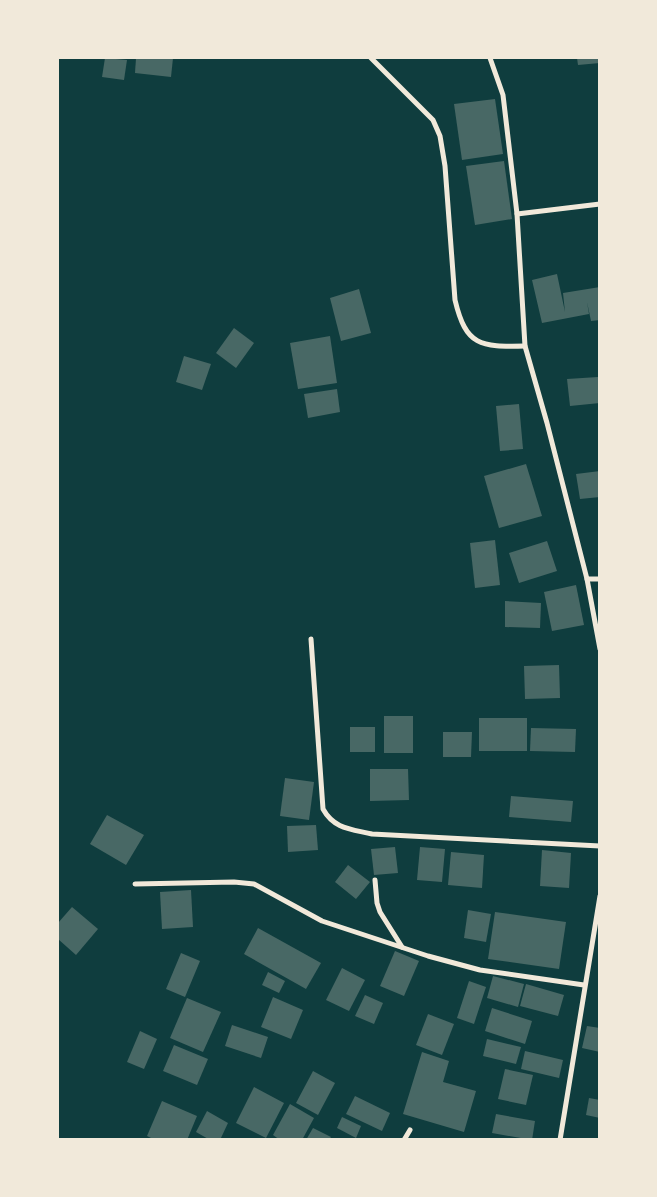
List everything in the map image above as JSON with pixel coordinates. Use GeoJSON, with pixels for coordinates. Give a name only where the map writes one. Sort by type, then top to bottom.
{"type":"FeatureCollection","features":[{"type":"Feature","properties":{"kind":"street"},"geometry":{"type":"LineString","coordinates":[[371,58],[433,120],[440,136],[445,166],[455,300],[459,316],[468,334],[480,343],[525,346]]}},
{"type":"Feature","properties":{"kind":"street"},"geometry":{"type":"LineString","coordinates":[[490,58],[503,95],[517,214],[525,346],[587,579],[600,649]]}},
{"type":"Feature","properties":{"kind":"street"},"geometry":{"type":"LineString","coordinates":[[517,214],[600,204]]}},
{"type":"Feature","properties":{"kind":"street"},"geometry":{"type":"LineString","coordinates":[[587,579],[600,579]]}},
{"type":"Feature","properties":{"kind":"street"},"geometry":{"type":"LineString","coordinates":[[311,639],[323,809],[328,818],[336,824],[372,834],[600,846]]}},
{"type":"Feature","properties":{"kind":"street"},"geometry":{"type":"LineString","coordinates":[[375,880],[377,903],[380,912],[402,948]]}},
{"type":"Feature","properties":{"kind":"street"},"geometry":{"type":"LineString","coordinates":[[135,884],[234,882],[254,884],[322,920],[428,956],[480,970],[584,985]]}},
{"type":"Feature","properties":{"kind":"street"},"geometry":{"type":"LineString","coordinates":[[560,1140],[600,896]]}},
{"type":"Feature","properties":{"kind":"street"},"geometry":{"type":"LineString","coordinates":[[404,1140],[410,1130]]}},
{"type":"Feature","properties":{"kind":"building"},"geometry":{"type":"Polygon","coordinates":[[[105,58],[127,60],[124,80],[102,77],[105,58]]]}},
{"type":"Feature","properties":{"kind":"building"},"geometry":{"type":"Polygon","coordinates":[[[136,58],[173,58],[171,77],[135,73],[136,58]]]}},
{"type":"Feature","properties":{"kind":"building"},"geometry":{"type":"Polygon","coordinates":[[[577,58],[600,58],[600,63],[578,65],[577,58]]]}},
{"type":"Feature","properties":{"kind":"building"},"geometry":{"type":"Polygon","coordinates":[[[495,99],[503,154],[462,160],[454,104],[495,99]]]}},
{"type":"Feature","properties":{"kind":"building"},"geometry":{"type":"Polygon","coordinates":[[[504,161],[512,219],[475,225],[466,166],[504,161]]]}},
{"type":"Feature","properties":{"kind":"building"},"geometry":{"type":"Polygon","coordinates":[[[557,274],[565,312],[563,293],[600,287],[600,320],[591,321],[587,302],[589,314],[542,323],[532,280],[557,274]]]}},
{"type":"Feature","properties":{"kind":"building"},"geometry":{"type":"Polygon","coordinates":[[[359,289],[371,333],[341,341],[330,298],[359,289]]]}},
{"type":"Feature","properties":{"kind":"building"},"geometry":{"type":"Polygon","coordinates":[[[234,328],[254,343],[236,368],[216,353],[234,328]]]}},
{"type":"Feature","properties":{"kind":"building"},"geometry":{"type":"Polygon","coordinates":[[[330,336],[337,383],[298,389],[290,343],[330,336]]]}},
{"type":"Feature","properties":{"kind":"building"},"geometry":{"type":"Polygon","coordinates":[[[184,356],[211,364],[202,390],[176,382],[184,356]]]}},
{"type":"Feature","properties":{"kind":"building"},"geometry":{"type":"Polygon","coordinates":[[[598,377],[600,403],[570,406],[567,379],[598,377]]]}},
{"type":"Feature","properties":{"kind":"building"},"geometry":{"type":"Polygon","coordinates":[[[337,389],[340,412],[308,418],[304,394],[337,389]]]}},
{"type":"Feature","properties":{"kind":"building"},"geometry":{"type":"Polygon","coordinates":[[[519,404],[523,449],[500,451],[496,406],[519,404]]]}},
{"type":"Feature","properties":{"kind":"building"},"geometry":{"type":"Polygon","coordinates":[[[526,464],[542,516],[499,528],[484,476],[526,464]]]}},
{"type":"Feature","properties":{"kind":"building"},"geometry":{"type":"Polygon","coordinates":[[[600,471],[600,497],[580,499],[576,474],[600,471]]]}},
{"type":"Feature","properties":{"kind":"building"},"geometry":{"type":"Polygon","coordinates":[[[495,540],[500,585],[475,588],[470,543],[495,540]]]}},
{"type":"Feature","properties":{"kind":"building"},"geometry":{"type":"Polygon","coordinates":[[[547,541],[557,571],[519,583],[509,553],[547,541]]]}},
{"type":"Feature","properties":{"kind":"building"},"geometry":{"type":"Polygon","coordinates":[[[576,585],[584,625],[552,631],[544,592],[576,585]]]}},
{"type":"Feature","properties":{"kind":"building"},"geometry":{"type":"Polygon","coordinates":[[[505,601],[541,603],[540,628],[505,627],[505,601]]]}},
{"type":"Feature","properties":{"kind":"building"},"geometry":{"type":"Polygon","coordinates":[[[559,665],[560,698],[525,699],[524,666],[559,665]]]}},
{"type":"Feature","properties":{"kind":"building"},"geometry":{"type":"Polygon","coordinates":[[[384,716],[413,716],[413,753],[384,753],[384,716]]]}},
{"type":"Feature","properties":{"kind":"building"},"geometry":{"type":"Polygon","coordinates":[[[479,718],[527,718],[527,751],[479,751],[479,718]]]}},
{"type":"Feature","properties":{"kind":"building"},"geometry":{"type":"Polygon","coordinates":[[[350,727],[375,727],[375,752],[350,752],[350,727]]]}},
{"type":"Feature","properties":{"kind":"building"},"geometry":{"type":"Polygon","coordinates":[[[531,728],[576,729],[575,752],[530,751],[531,728]]]}},
{"type":"Feature","properties":{"kind":"building"},"geometry":{"type":"Polygon","coordinates":[[[443,732],[472,732],[471,757],[443,757],[443,732]]]}},
{"type":"Feature","properties":{"kind":"building"},"geometry":{"type":"Polygon","coordinates":[[[370,769],[408,769],[409,800],[370,801],[370,769]]]}},
{"type":"Feature","properties":{"kind":"building"},"geometry":{"type":"Polygon","coordinates":[[[285,778],[314,782],[309,820],[280,816],[285,778]]]}},
{"type":"Feature","properties":{"kind":"building"},"geometry":{"type":"Polygon","coordinates":[[[511,796],[573,801],[571,822],[509,817],[511,796]]]}},
{"type":"Feature","properties":{"kind":"building"},"geometry":{"type":"Polygon","coordinates":[[[107,815],[144,835],[126,865],[90,844],[107,815]]]}},
{"type":"Feature","properties":{"kind":"building"},"geometry":{"type":"Polygon","coordinates":[[[316,825],[318,850],[288,852],[287,826],[316,825]]]}},
{"type":"Feature","properties":{"kind":"building"},"geometry":{"type":"Polygon","coordinates":[[[395,847],[398,873],[374,875],[371,849],[395,847]]]}},
{"type":"Feature","properties":{"kind":"building"},"geometry":{"type":"Polygon","coordinates":[[[420,847],[445,849],[442,882],[417,880],[420,847]]]}},
{"type":"Feature","properties":{"kind":"building"},"geometry":{"type":"Polygon","coordinates":[[[542,850],[571,853],[569,888],[540,886],[542,850]]]}},
{"type":"Feature","properties":{"kind":"building"},"geometry":{"type":"Polygon","coordinates":[[[451,852],[484,855],[482,888],[448,885],[451,852]]]}},
{"type":"Feature","properties":{"kind":"building"},"geometry":{"type":"Polygon","coordinates":[[[348,865],[370,882],[356,899],[335,882],[348,865]]]}},
{"type":"Feature","properties":{"kind":"building"},"geometry":{"type":"Polygon","coordinates":[[[191,890],[193,927],[162,929],[160,892],[191,890]]]}},
{"type":"Feature","properties":{"kind":"building"},"geometry":{"type":"Polygon","coordinates":[[[72,907],[98,929],[76,955],[58,939],[58,923],[72,907]]]}},
{"type":"Feature","properties":{"kind":"building"},"geometry":{"type":"Polygon","coordinates":[[[468,910],[491,914],[486,942],[464,938],[468,910]]]}},
{"type":"Feature","properties":{"kind":"building"},"geometry":{"type":"Polygon","coordinates":[[[495,912],[566,922],[559,969],[488,959],[495,912]]]}},
{"type":"Feature","properties":{"kind":"building"},"geometry":{"type":"Polygon","coordinates":[[[258,928],[321,963],[306,989],[244,954],[258,928]]]}},
{"type":"Feature","properties":{"kind":"building"},"geometry":{"type":"Polygon","coordinates":[[[395,951],[419,961],[404,996],[380,986],[395,951]]]}},
{"type":"Feature","properties":{"kind":"building"},"geometry":{"type":"Polygon","coordinates":[[[181,953],[200,961],[185,997],[166,989],[181,953]]]}},
{"type":"Feature","properties":{"kind":"building"},"geometry":{"type":"Polygon","coordinates":[[[342,968],[365,980],[349,1011],[326,1000],[342,968]]]}},
{"type":"Feature","properties":{"kind":"building"},"geometry":{"type":"Polygon","coordinates":[[[268,972],[285,981],[279,993],[262,985],[268,972]]]}},
{"type":"Feature","properties":{"kind":"building"},"geometry":{"type":"Polygon","coordinates":[[[493,976],[524,984],[518,1007],[487,998],[493,976]]]}},
{"type":"Feature","properties":{"kind":"building"},"geometry":{"type":"Polygon","coordinates":[[[469,981],[486,987],[474,1024],[457,1018],[469,981]]]}},
{"type":"Feature","properties":{"kind":"building"},"geometry":{"type":"Polygon","coordinates":[[[526,984],[564,995],[558,1016],[520,1006],[526,984]]]}},
{"type":"Feature","properties":{"kind":"building"},"geometry":{"type":"Polygon","coordinates":[[[365,995],[383,1003],[374,1024],[355,1016],[365,995]]]}},
{"type":"Feature","properties":{"kind":"building"},"geometry":{"type":"Polygon","coordinates":[[[273,997],[303,1010],[291,1039],[261,1027],[273,997]]]}},
{"type":"Feature","properties":{"kind":"building"},"geometry":{"type":"Polygon","coordinates":[[[187,998],[221,1012],[203,1052],[170,1038],[187,998]]]}},
{"type":"Feature","properties":{"kind":"building"},"geometry":{"type":"Polygon","coordinates":[[[492,1008],[532,1021],[525,1044],[485,1031],[492,1008]]]}},
{"type":"Feature","properties":{"kind":"building"},"geometry":{"type":"Polygon","coordinates":[[[428,1014],[454,1024],[442,1055],[416,1045],[428,1014]]]}},
{"type":"Feature","properties":{"kind":"building"},"geometry":{"type":"Polygon","coordinates":[[[232,1025],[268,1037],[261,1058],[225,1046],[232,1025]]]}},
{"type":"Feature","properties":{"kind":"building"},"geometry":{"type":"Polygon","coordinates":[[[587,1026],[600,1028],[600,1052],[582,1048],[587,1026]]]}},
{"type":"Feature","properties":{"kind":"building"},"geometry":{"type":"Polygon","coordinates":[[[140,1031],[157,1039],[144,1069],[127,1062],[140,1031]]]}},
{"type":"Feature","properties":{"kind":"building"},"geometry":{"type":"Polygon","coordinates":[[[487,1039],[521,1047],[516,1064],[483,1056],[487,1039]]]}},
{"type":"Feature","properties":{"kind":"building"},"geometry":{"type":"Polygon","coordinates":[[[174,1045],[208,1059],[197,1085],[163,1071],[174,1045]]]}},
{"type":"Feature","properties":{"kind":"building"},"geometry":{"type":"Polygon","coordinates":[[[525,1051],[563,1060],[559,1078],[521,1069],[525,1051]]]}},
{"type":"Feature","properties":{"kind":"building"},"geometry":{"type":"Polygon","coordinates":[[[422,1052],[449,1061],[443,1082],[476,1091],[464,1132],[403,1114],[422,1052]]]}},
{"type":"Feature","properties":{"kind":"building"},"geometry":{"type":"Polygon","coordinates":[[[505,1069],[533,1075],[526,1105],[498,1099],[505,1069]]]}},
{"type":"Feature","properties":{"kind":"building"},"geometry":{"type":"Polygon","coordinates":[[[313,1071],[335,1083],[318,1115],[296,1103],[313,1071]]]}},
{"type":"Feature","properties":{"kind":"building"},"geometry":{"type":"Polygon","coordinates":[[[254,1087],[284,1103],[266,1138],[236,1123],[254,1087]]]}},
{"type":"Feature","properties":{"kind":"building"},"geometry":{"type":"Polygon","coordinates":[[[355,1096],[390,1113],[382,1131],[346,1114],[355,1096]]]}},
{"type":"Feature","properties":{"kind":"building"},"geometry":{"type":"Polygon","coordinates":[[[589,1098],[600,1100],[600,1118],[586,1115],[589,1098]]]}},
{"type":"Feature","properties":{"kind":"building"},"geometry":{"type":"Polygon","coordinates":[[[162,1101],[197,1116],[187,1140],[155,1140],[147,1136],[162,1101]]]}},
{"type":"Feature","properties":{"kind":"building"},"geometry":{"type":"Polygon","coordinates":[[[290,1104],[314,1118],[302,1140],[280,1140],[273,1135],[290,1104]]]}},
{"type":"Feature","properties":{"kind":"building"},"geometry":{"type":"Polygon","coordinates":[[[207,1111],[228,1123],[220,1140],[210,1140],[196,1132],[207,1111]]]}},
{"type":"Feature","properties":{"kind":"building"},"geometry":{"type":"Polygon","coordinates":[[[496,1114],[535,1121],[532,1140],[492,1133],[496,1114]]]}},
{"type":"Feature","properties":{"kind":"building"},"geometry":{"type":"Polygon","coordinates":[[[342,1117],[361,1126],[356,1138],[337,1128],[342,1117]]]}},
{"type":"Feature","properties":{"kind":"building"},"geometry":{"type":"Polygon","coordinates":[[[313,1128],[331,1137],[329,1140],[306,1140],[313,1128]]]}}]}
